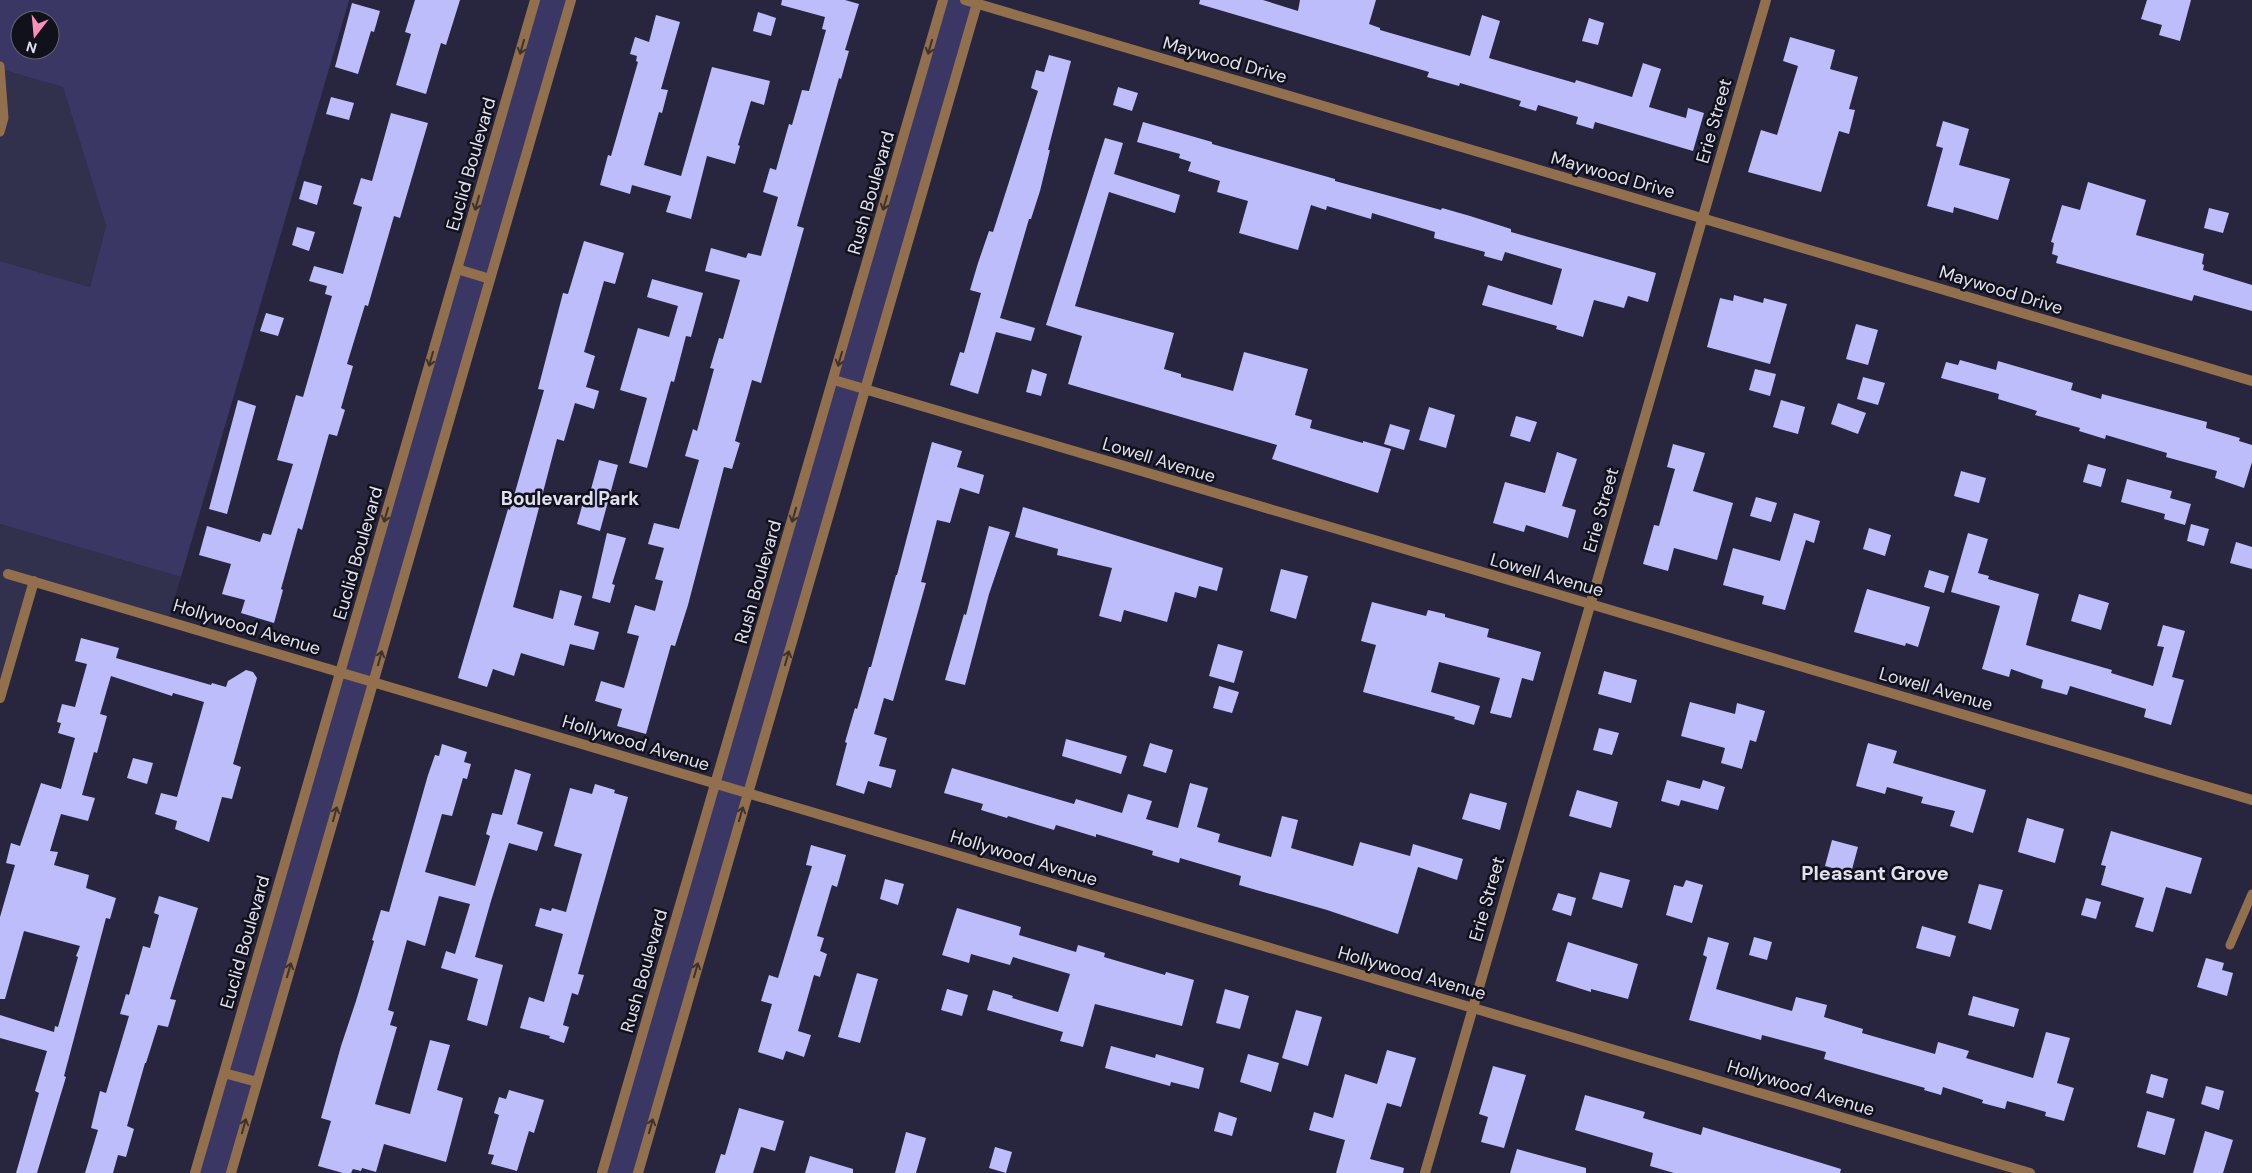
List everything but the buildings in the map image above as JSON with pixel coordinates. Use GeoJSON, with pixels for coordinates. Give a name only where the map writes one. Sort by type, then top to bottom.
{"type":"FeatureCollection","features":[{"type":"Feature","properties":{"kind":"street","name":"Euclid Boulevard"},"geometry":{"type":"LineString","coordinates":[[195,1173],[536,0]]}},
{"type":"Feature","properties":{"kind":"street"},"geometry":{"type":"LineString","coordinates":[[231,1173],[571,0]]}},
{"type":"Feature","properties":{"kind":"street","name":"Rush Boulevard"},"geometry":{"type":"LineString","coordinates":[[602,1173],[943,0]]}},
{"type":"Feature","properties":{"kind":"street","name":"Maywood Drive"},"geometry":{"type":"LineString","coordinates":[[965,0],[978,2],[1702,219],[2252,381]]}},
{"type":"Feature","properties":{"kind":"street","name":"Erie Street"},"geometry":{"type":"LineString","coordinates":[[1424,1173],[1766,0]]}},
{"type":"Feature","properties":{"kind":"street"},"geometry":{"type":"LineString","coordinates":[[638,1173],[747,792],[978,2]]}},
{"type":"Feature","properties":{"kind":"street"},"geometry":{"type":"LineString","coordinates":[[457,269],[490,280]]}},
{"type":"Feature","properties":{"kind":"street","name":"Lowell Avenue"},"geometry":{"type":"LineString","coordinates":[[834,380],[2252,800]]}},
{"type":"Feature","properties":{"kind":"street","name":"Hollywood Avenue"},"geometry":{"type":"LineString","coordinates":[[8,574],[2030,1173]]}},
{"type":"Feature","properties":{"kind":"street"},"geometry":{"type":"LineString","coordinates":[[0,698],[34,581]]}},
{"type":"Feature","properties":{"kind":"street"},"geometry":{"type":"LineString","coordinates":[[224,1072],[257,1082]]}},
{"type":"Feature","properties":{"kind":"lane"},"geometry":{"type":"LineString","coordinates":[[0,66],[4,118],[0,132]]}},
{"type":"Feature","properties":{"kind":"lane"},"geometry":{"type":"LineString","coordinates":[[2230,945],[2252,894]]}},
{"type":"Feature","properties":{"kind":"shaded area"},"geometry":{"type":"Polygon","coordinates":[[[0,0],[349,0],[181,577],[0,524],[0,261],[90,287],[106,226],[63,87],[0,69],[0,0]]]}},
{"type":"Feature","properties":{"kind":"shaded area"},"geometry":{"type":"Polygon","coordinates":[[[535,0],[571,0],[231,1173],[195,1173],[535,0]]]}},
{"type":"Feature","properties":{"kind":"shaded area"},"geometry":{"type":"Polygon","coordinates":[[[943,0],[978,0],[638,1173],[602,1173],[943,0]]]}},
{"type":"Feature","properties":{"kind":"shaded area"},"geometry":{"type":"Polygon","coordinates":[[[0,69],[63,87],[106,226],[90,287],[0,261],[0,69]]]}},
{"type":"Feature","properties":{"kind":"shaded area"},"geometry":{"type":"Polygon","coordinates":[[[0,524],[181,577],[168,621],[34,581],[0,698],[0,524]]]}},
{"type":"Feature","properties":{"kind":"district","name":"Boulevard Park"},"geometry":{"type":"Point","coordinates":[570,498]}},
{"type":"Feature","properties":{"kind":"district","name":"Pleasant Grove"},"geometry":{"type":"Point","coordinates":[1875,873]}}]}
